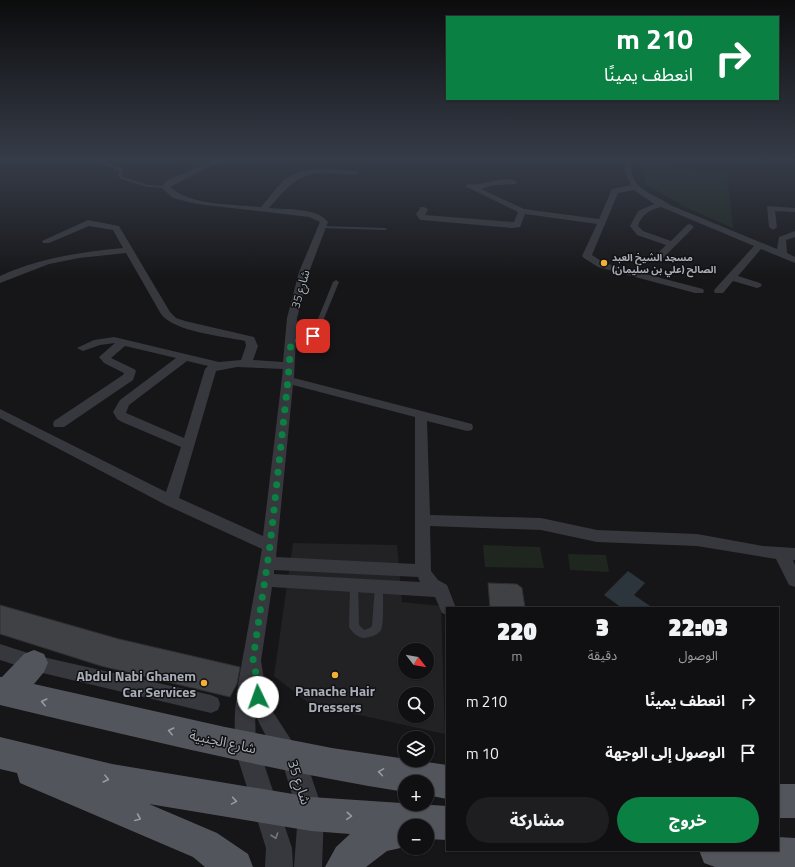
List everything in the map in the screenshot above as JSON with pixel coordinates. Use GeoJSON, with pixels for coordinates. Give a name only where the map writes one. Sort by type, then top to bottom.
{"type":"FeatureCollection","features":[{"type":"Feature","properties":{"kind":"main road"},"geometry":{"type":"LineString","coordinates":[[4,692],[34,662]]}},
{"type":"Feature","properties":{"kind":"main road","name":"شارع الجنبية"},"geometry":{"type":"LineString","coordinates":[[4,692],[332,764],[446,782]]}},
{"type":"Feature","properties":{"kind":"main road"},"geometry":{"type":"LineString","coordinates":[[0,752],[112,781],[310,814],[446,823]]}},
{"type":"Feature","properties":{"kind":"main road"},"geometry":{"type":"LineString","coordinates":[[0,757],[205,845],[235,867]]}},
{"type":"Feature","properties":{"kind":"main road"},"geometry":{"type":"LineString","coordinates":[[779,801],[795,801]]}},
{"type":"Feature","properties":{"kind":"main road"},"geometry":{"type":"LineString","coordinates":[[434,827],[446,826]]}},
{"type":"Feature","properties":{"kind":"main road"},"geometry":{"type":"LineString","coordinates":[[343,867],[349,856],[368,840],[398,832]]}},
{"type":"Feature","properties":{"kind":"main road"},"geometry":{"type":"LineString","coordinates":[[730,851],[795,856]]}},
{"type":"Feature","properties":{"kind":"street"},"geometry":{"type":"LineString","coordinates":[[188,199],[197,202],[310,214],[320,218],[324,222],[322,226]]}},
{"type":"Feature","properties":{"kind":"street"},"geometry":{"type":"LineString","coordinates":[[263,209],[272,199]]}},
{"type":"Feature","properties":{"kind":"street"},"geometry":{"type":"LineString","coordinates":[[497,199],[522,211],[601,222]]}},
{"type":"Feature","properties":{"kind":"street"},"geometry":{"type":"LineString","coordinates":[[611,199],[587,253],[590,260],[601,265],[699,291]]}},
{"type":"Feature","properties":{"kind":"street"},"geometry":{"type":"LineString","coordinates":[[656,199],[795,260]]}},
{"type":"Feature","properties":{"kind":"street"},"geometry":{"type":"LineString","coordinates":[[664,204],[646,208],[638,216],[634,226],[640,233],[672,244]]}},
{"type":"Feature","properties":{"kind":"street"},"geometry":{"type":"LineString","coordinates":[[424,208],[420,214],[422,217],[512,225],[517,225],[522,211]]}},
{"type":"Feature","properties":{"kind":"street"},"geometry":{"type":"LineString","coordinates":[[772,227],[770,208],[795,210]]}},
{"type":"Feature","properties":{"kind":"street"},"geometry":{"type":"LineString","coordinates":[[46,241],[83,225],[93,223],[116,228],[169,317],[182,324],[250,340],[252,346],[246,363]]}},
{"type":"Feature","properties":{"kind":"street","name":"شارع 35"},"geometry":{"type":"LineString","coordinates":[[279,867],[279,848],[246,746],[245,715],[249,677],[268,564],[290,362],[292,318],[299,289],[322,226]]}},
{"type":"Feature","properties":{"kind":"street"},"geometry":{"type":"LineString","coordinates":[[657,259],[690,227]]}},
{"type":"Feature","properties":{"kind":"street"},"geometry":{"type":"LineString","coordinates":[[782,255],[782,239],[795,234]]}},
{"type":"Feature","properties":{"kind":"street"},"geometry":{"type":"LineString","coordinates":[[719,291],[760,246]]}},
{"type":"Feature","properties":{"kind":"street"},"geometry":{"type":"LineString","coordinates":[[0,280],[22,269],[48,261],[73,256],[128,250]]}},
{"type":"Feature","properties":{"kind":"street"},"geometry":{"type":"LineString","coordinates":[[731,277],[757,285]]}},
{"type":"Feature","properties":{"kind":"street"},"geometry":{"type":"LineString","coordinates":[[83,348],[104,340],[123,342],[217,365],[290,362]]}},
{"type":"Feature","properties":{"kind":"street"},"geometry":{"type":"LineString","coordinates":[[60,424],[129,377],[130,371],[108,360],[106,357],[123,342]]}},
{"type":"Feature","properties":{"kind":"street"},"geometry":{"type":"LineString","coordinates":[[185,357],[124,403],[119,412],[126,419],[187,444]]}},
{"type":"Feature","properties":{"kind":"street"},"geometry":{"type":"LineString","coordinates":[[171,501],[209,372],[217,365]]}},
{"type":"Feature","properties":{"kind":"street"},"geometry":{"type":"LineString","coordinates":[[288,380],[467,427]]}},
{"type":"Feature","properties":{"kind":"street"},"geometry":{"type":"LineString","coordinates":[[0,413],[171,501],[270,546]]}},
{"type":"Feature","properties":{"kind":"street"},"geometry":{"type":"LineString","coordinates":[[421,416],[421,520],[423,571],[428,580],[441,590],[447,601],[448,607]]}},
{"type":"Feature","properties":{"kind":"street"},"geometry":{"type":"LineString","coordinates":[[421,520],[541,524],[597,536],[697,540],[763,552],[788,553],[795,580]]}},
{"type":"Feature","properties":{"kind":"street"},"geometry":{"type":"LineString","coordinates":[[268,564],[423,571]]}},
{"type":"Feature","properties":{"kind":"street"},"geometry":{"type":"LineString","coordinates":[[354,567],[354,585]]}},
{"type":"Feature","properties":{"kind":"street"},"geometry":{"type":"LineString","coordinates":[[379,586],[380,569]]}},
{"type":"Feature","properties":{"kind":"street"},"geometry":{"type":"LineString","coordinates":[[266,580],[441,590]]}},
{"type":"Feature","properties":{"kind":"street"},"geometry":{"type":"LineString","coordinates":[[0,652],[34,662],[211,704]]}},
{"type":"Feature","properties":{"kind":"street","name":"شارع 35"},"geometry":{"type":"LineString","coordinates":[[253,659],[257,679],[258,697],[266,718],[292,755],[310,814],[308,867]]}},
{"type":"Feature","properties":{"kind":"lane"},"geometry":{"type":"LineString","coordinates":[[322,226],[385,229]]}},
{"type":"Feature","properties":{"kind":"lane"},"geometry":{"type":"LineString","coordinates":[[291,342],[303,340],[313,336],[336,282]]}},
{"type":"Feature","properties":{"kind":"lane"},"geometry":{"type":"LineString","coordinates":[[354,585],[354,627],[362,634],[373,632],[377,628],[379,586]]}},
{"type":"Feature","properties":{"kind":"shaded area"},"geometry":{"type":"Polygon","coordinates":[[[672,199],[730,199],[733,228],[687,208],[672,199]]]}},
{"type":"Feature","properties":{"kind":"shaded area"},"geometry":{"type":"Polygon","coordinates":[[[293,543],[397,545],[402,602],[441,606],[445,734],[310,704],[274,676],[293,543]]]}},
{"type":"Feature","properties":{"kind":"shaded area"},"geometry":{"type":"Polygon","coordinates":[[[483,545],[540,547],[544,568],[485,567],[483,545]]]}},
{"type":"Feature","properties":{"kind":"shaded area"},"geometry":{"type":"Polygon","coordinates":[[[568,554],[606,555],[609,572],[570,570],[568,554]]]}},
{"type":"Feature","properties":{"kind":"shaded area"},"geometry":{"type":"Polygon","coordinates":[[[628,571],[645,583],[634,595],[652,607],[621,607],[604,595],[628,571]]]}},
{"type":"Feature","properties":{"kind":"building"},"geometry":{"type":"Polygon","coordinates":[[[488,583],[517,584],[522,588],[525,607],[490,607],[488,583]]]}},
{"type":"Feature","properties":{"kind":"building"},"geometry":{"type":"Polygon","coordinates":[[[0,605],[119,639],[240,667],[237,684],[230,697],[101,666],[0,634],[0,605]]]}},
{"type":"Feature","properties":{"kind":"place","name":"مسجد الشيخ العبد الصالح (علي بن سليمان)"},"geometry":{"type":"Point","coordinates":[604,263]}},
{"type":"Feature","properties":{"kind":"place","name":"Panache Hair Dressers"},"geometry":{"type":"Point","coordinates":[335,675]}},
{"type":"Feature","properties":{"kind":"place","name":"Abdul Nabi Ghanem Car Services"},"geometry":{"type":"Point","coordinates":[204,683]}},
{"type":"Feature","properties":{"kind":"route"},"geometry":{"type":"LineString","coordinates":[[258,697],[257,679],[253,659],[266,580],[290,366],[291,342],[303,340],[313,336]]}}]}
